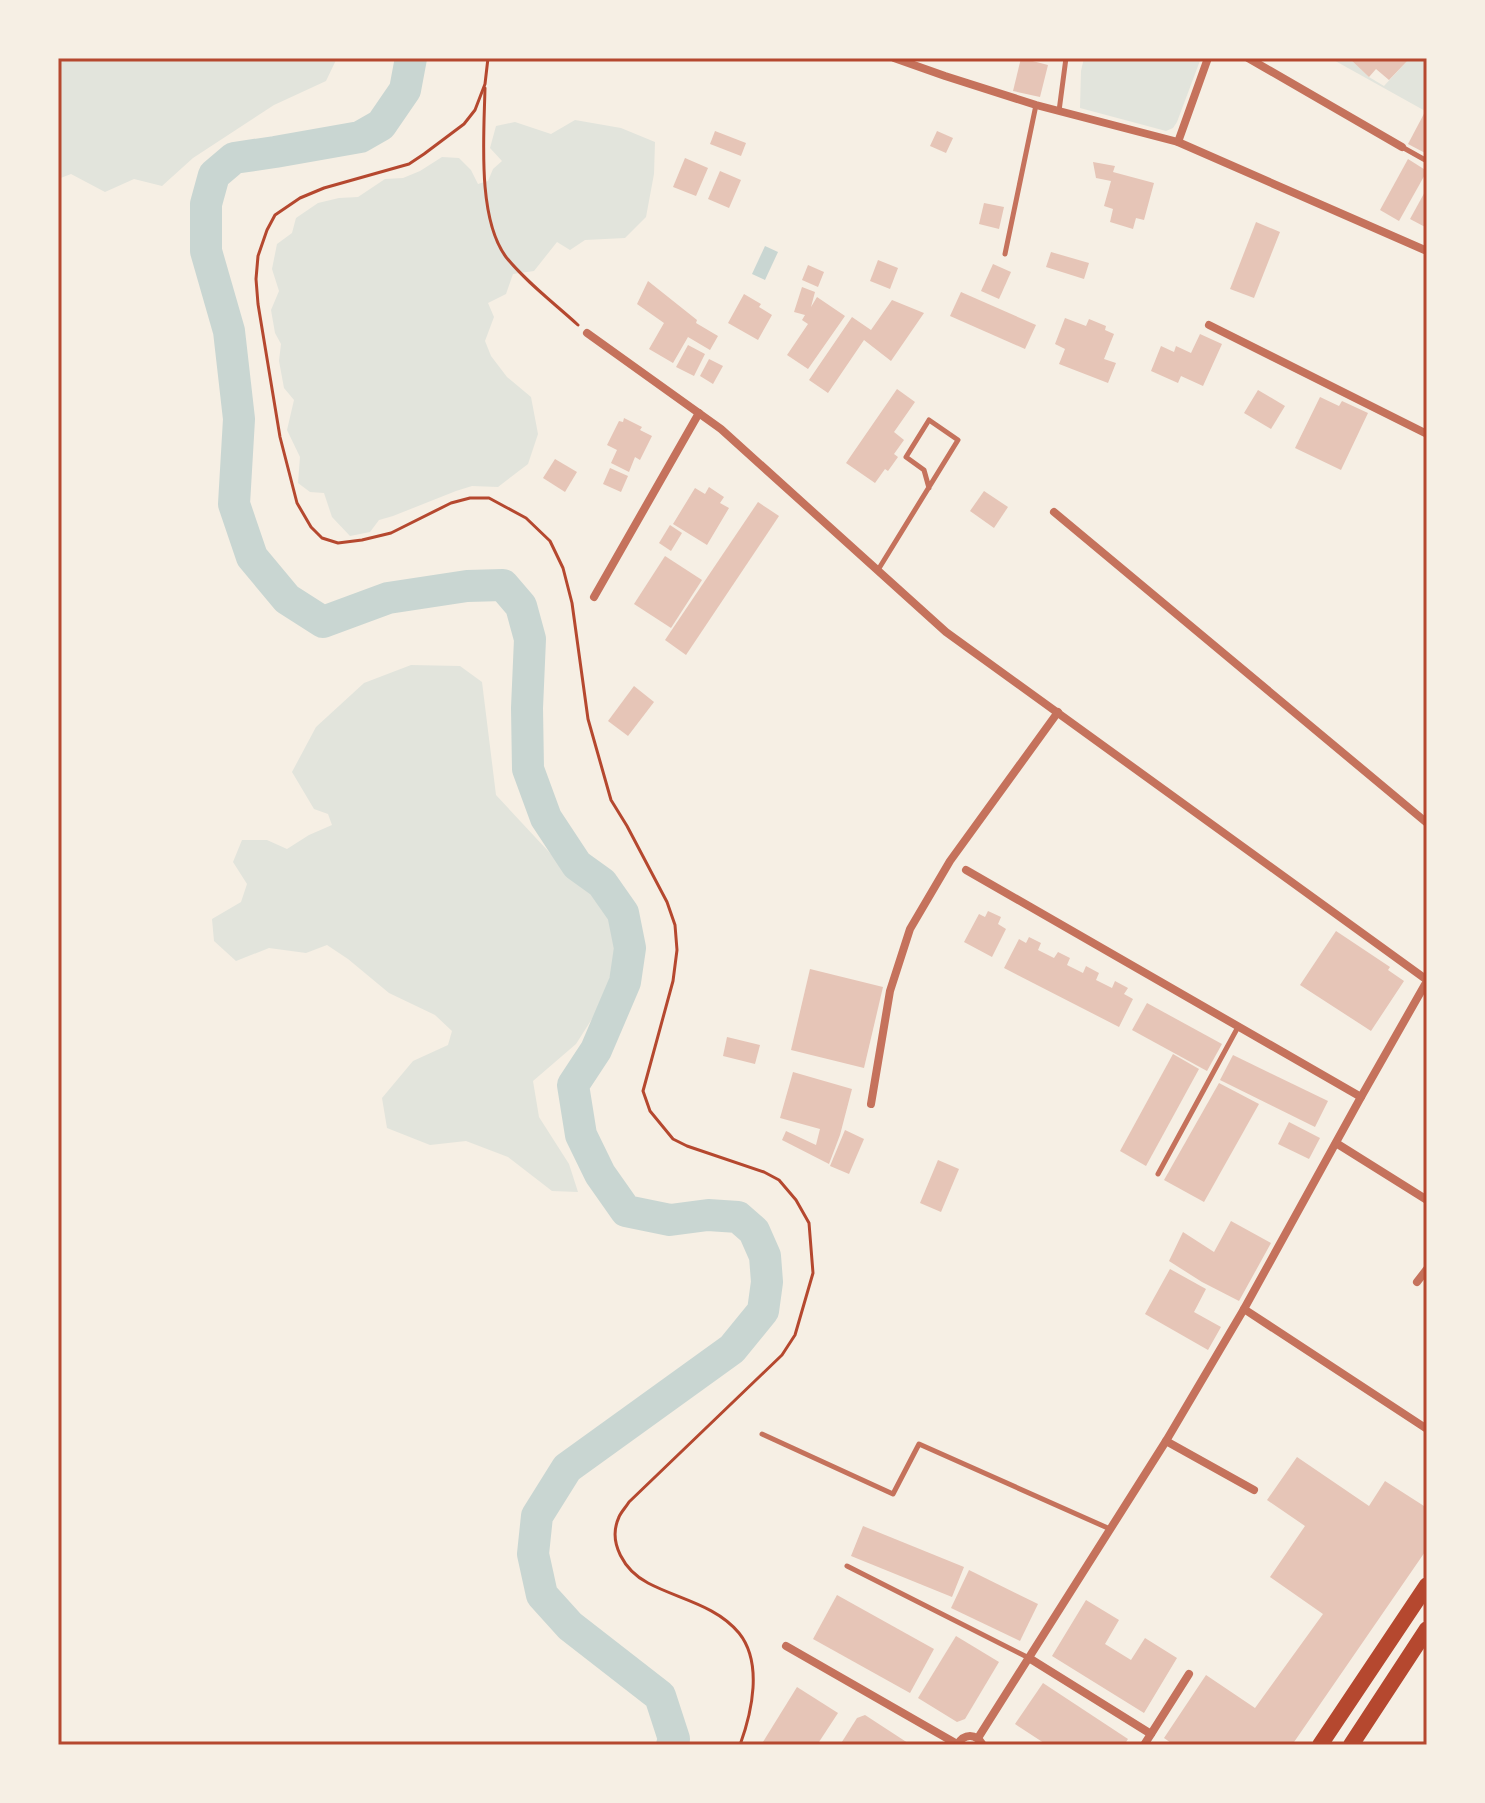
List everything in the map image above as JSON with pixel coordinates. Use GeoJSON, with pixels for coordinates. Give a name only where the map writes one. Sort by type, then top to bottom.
{"type":"FeatureCollection","features":[{"type":"Feature","properties":{"kind":"main road"},"geometry":{"type":"LineString","coordinates":[[1320,1745],[1427,1585]]}},
{"type":"Feature","properties":{"kind":"main road"},"geometry":{"type":"LineString","coordinates":[[1351,1745],[1427,1629]]}},
{"type":"Feature","properties":{"kind":"street"},"geometry":{"type":"LineString","coordinates":[[894,58],[1036,105],[1178,142],[1427,251]]}},
{"type":"Feature","properties":{"kind":"street"},"geometry":{"type":"LineString","coordinates":[[1178,142],[1208,58]]}},
{"type":"Feature","properties":{"kind":"street"},"geometry":{"type":"LineString","coordinates":[[1248,58],[1402,147]]}},
{"type":"Feature","properties":{"kind":"street"},"geometry":{"type":"LineString","coordinates":[[1209,325],[1427,434]]}},
{"type":"Feature","properties":{"kind":"street"},"geometry":{"type":"LineString","coordinates":[[587,333],[721,429],[946,632],[1427,981],[1244,1309],[1166,1441],[1029,1658],[981,1742],[966,1736],[957,1744],[786,1646]]}},
{"type":"Feature","properties":{"kind":"street"},"geometry":{"type":"LineString","coordinates":[[594,597],[699,413]]}},
{"type":"Feature","properties":{"kind":"street"},"geometry":{"type":"LineString","coordinates":[[1054,512],[1427,823]]}},
{"type":"Feature","properties":{"kind":"street"},"geometry":{"type":"LineString","coordinates":[[871,1104],[890,991],[910,929],[950,861],[1058,712]]}},
{"type":"Feature","properties":{"kind":"street"},"geometry":{"type":"LineString","coordinates":[[966,870],[1361,1097]]}},
{"type":"Feature","properties":{"kind":"street"},"geometry":{"type":"LineString","coordinates":[[1336,1143],[1427,1200]]}},
{"type":"Feature","properties":{"kind":"street"},"geometry":{"type":"LineString","coordinates":[[1417,1282],[1427,1269]]}},
{"type":"Feature","properties":{"kind":"street"},"geometry":{"type":"LineString","coordinates":[[1244,1309],[1427,1429]]}},
{"type":"Feature","properties":{"kind":"street"},"geometry":{"type":"LineString","coordinates":[[1166,1441],[1254,1490]]}},
{"type":"Feature","properties":{"kind":"street"},"geometry":{"type":"LineString","coordinates":[[1029,1658],[1151,1734]]}},
{"type":"Feature","properties":{"kind":"street"},"geometry":{"type":"LineString","coordinates":[[1144,1745],[1189,1674]]}},
{"type":"Feature","properties":{"kind":"lane"},"geometry":{"type":"LineString","coordinates":[[1059,111],[1066,58]]}},
{"type":"Feature","properties":{"kind":"lane"},"geometry":{"type":"LineString","coordinates":[[1005,254],[1036,105]]}},
{"type":"Feature","properties":{"kind":"lane"},"geometry":{"type":"LineString","coordinates":[[1402,147],[1427,161]]}},
{"type":"Feature","properties":{"kind":"lane"},"geometry":{"type":"LineString","coordinates":[[878,571],[929,488],[958,440],[929,420],[906,457],[924,470],[929,488]]}},
{"type":"Feature","properties":{"kind":"lane"},"geometry":{"type":"LineString","coordinates":[[1158,1174],[1239,1027]]}},
{"type":"Feature","properties":{"kind":"lane"},"geometry":{"type":"LineString","coordinates":[[762,1434],[893,1494],[919,1444],[1110,1529]]}},
{"type":"Feature","properties":{"kind":"lane"},"geometry":{"type":"LineString","coordinates":[[847,1566],[1029,1658]]}},
{"type":"Feature","properties":{"kind":"path"},"geometry":{"type":"LineString","coordinates":[[488,58],[484,165],[493,232],[505,255],[524,277],[587,333]]}},
{"type":"Feature","properties":{"kind":"path"},"geometry":{"type":"LineString","coordinates":[[485,84],[475,110],[464,124],[409,164],[324,188],[300,198],[275,215],[258,256],[258,304],[280,437],[297,503],[311,527],[322,538],[338,543],[391,533],[451,503],[470,498],[489,498],[526,518],[550,541],[563,568],[572,603],[588,719],[611,800],[667,902],[675,925],[677,950],[673,981],[643,1091],[650,1111],[673,1139],[779,1180],[796,1200],[809,1223],[813,1273],[795,1335],[782,1355],[629,1502],[619,1516],[615,1532],[623,1561],[633,1573],[646,1583],[706,1608],[726,1620],[740,1635],[750,1655],[753,1676],[752,1697],[740,1745]]}},
{"type":"Feature","properties":{"kind":"shaded area"},"geometry":{"type":"Polygon","coordinates":[[[58,58],[337,58],[326,81],[274,105],[193,158],[162,186],[134,179],[105,192],[71,174],[58,179],[58,58]]]}},
{"type":"Feature","properties":{"kind":"shaded area"},"geometry":{"type":"Polygon","coordinates":[[[1084,58],[1201,58],[1177,122],[1166,131],[1080,108],[1084,58]]]}},
{"type":"Feature","properties":{"kind":"shaded area"},"geometry":{"type":"Polygon","coordinates":[[[1330,58],[1349,58],[1384,86],[1410,58],[1427,58],[1427,112],[1330,58]]]}},
{"type":"Feature","properties":{"kind":"shaded area"},"geometry":{"type":"Polygon","coordinates":[[[575,120],[621,128],[655,142],[654,174],[646,217],[625,238],[585,240],[570,250],[557,242],[534,271],[513,274],[506,294],[488,303],[494,317],[485,341],[491,356],[507,377],[531,397],[538,434],[528,464],[498,487],[472,486],[456,491],[379,520],[370,532],[350,536],[332,517],[324,493],[310,492],[298,483],[300,457],[287,430],[294,400],[284,388],[279,361],[281,344],[275,333],[271,310],[279,291],[272,269],[277,244],[292,233],[296,218],[318,203],[358,197],[385,179],[403,178],[442,157],[459,158],[471,170],[478,184],[488,181],[493,169],[502,161],[490,148],[496,126],[515,122],[551,134],[575,120]]]}},
{"type":"Feature","properties":{"kind":"shaded area"},"geometry":{"type":"Polygon","coordinates":[[[765,246],[778,252],[765,280],[752,274],[765,246]]]}},
{"type":"Feature","properties":{"kind":"shaded area"},"geometry":{"type":"Polygon","coordinates":[[[411,665],[460,666],[482,682],[496,795],[609,912],[618,945],[604,1000],[576,1044],[533,1081],[539,1117],[569,1164],[578,1192],[552,1191],[508,1157],[466,1141],[430,1145],[387,1128],[382,1098],[413,1061],[448,1045],[452,1031],[435,1015],[389,993],[327,945],[306,953],[269,948],[236,961],[214,941],[212,919],[241,902],[247,884],[233,862],[242,840],[267,840],[287,849],[332,825],[328,814],[314,809],[292,772],[316,727],[364,683],[411,665]]]}},
{"type":"Feature","properties":{"kind":"building"},"geometry":{"type":"Polygon","coordinates":[[[1021,58],[1048,65],[1040,97],[1013,91],[1021,58]]]}},
{"type":"Feature","properties":{"kind":"building"},"geometry":{"type":"Polygon","coordinates":[[[1349,58],[1410,58],[1389,80],[1376,69],[1369,77],[1349,58]]]}},
{"type":"Feature","properties":{"kind":"building"},"geometry":{"type":"Polygon","coordinates":[[[1427,108],[1427,154],[1408,144],[1427,108]]]}},
{"type":"Feature","properties":{"kind":"building"},"geometry":{"type":"Polygon","coordinates":[[[715,131],[746,143],[741,156],[710,144],[715,131]]]}},
{"type":"Feature","properties":{"kind":"building"},"geometry":{"type":"Polygon","coordinates":[[[937,131],[953,138],[946,153],[930,146],[937,131]]]}},
{"type":"Feature","properties":{"kind":"building"},"geometry":{"type":"Polygon","coordinates":[[[685,158],[708,168],[696,196],[673,187],[685,158]]]}},
{"type":"Feature","properties":{"kind":"building"},"geometry":{"type":"Polygon","coordinates":[[[1408,159],[1427,171],[1399,221],[1380,210],[1408,159]]]}},
{"type":"Feature","properties":{"kind":"building"},"geometry":{"type":"Polygon","coordinates":[[[1093,162],[1115,166],[1113,172],[1154,183],[1144,220],[1136,218],[1133,229],[1110,222],[1113,209],[1104,206],[1111,181],[1096,178],[1093,162]]]}},
{"type":"Feature","properties":{"kind":"building"},"geometry":{"type":"Polygon","coordinates":[[[720,171],[741,180],[729,208],[708,199],[720,171]]]}},
{"type":"Feature","properties":{"kind":"building"},"geometry":{"type":"Polygon","coordinates":[[[1427,188],[1427,228],[1410,219],[1427,188]]]}},
{"type":"Feature","properties":{"kind":"building"},"geometry":{"type":"Polygon","coordinates":[[[984,203],[1004,207],[999,229],[979,224],[984,203]]]}},
{"type":"Feature","properties":{"kind":"building"},"geometry":{"type":"Polygon","coordinates":[[[1256,222],[1280,232],[1254,298],[1230,289],[1256,222]]]}},
{"type":"Feature","properties":{"kind":"building"},"geometry":{"type":"Polygon","coordinates":[[[1051,252],[1089,263],[1084,279],[1046,267],[1051,252]]]}},
{"type":"Feature","properties":{"kind":"building"},"geometry":{"type":"Polygon","coordinates":[[[878,260],[898,268],[890,289],[870,281],[878,260]]]}},
{"type":"Feature","properties":{"kind":"building"},"geometry":{"type":"Polygon","coordinates":[[[993,264],[1011,272],[999,299],[981,291],[993,264]]]}},
{"type":"Feature","properties":{"kind":"building"},"geometry":{"type":"Polygon","coordinates":[[[808,265],[824,272],[818,287],[802,280],[808,265]]]}},
{"type":"Feature","properties":{"kind":"building"},"geometry":{"type":"Polygon","coordinates":[[[648,281],[697,320],[696,323],[718,336],[710,350],[688,337],[673,363],[649,349],[664,323],[637,304],[648,281]]]}},
{"type":"Feature","properties":{"kind":"building"},"geometry":{"type":"Polygon","coordinates":[[[802,287],[815,292],[811,307],[817,297],[845,316],[808,369],[787,355],[808,324],[802,320],[805,315],[794,312],[802,287]]]}},
{"type":"Feature","properties":{"kind":"building"},"geometry":{"type":"Polygon","coordinates":[[[961,292],[1036,325],[1025,349],[950,316],[961,292]]]}},
{"type":"Feature","properties":{"kind":"building"},"geometry":{"type":"Polygon","coordinates":[[[744,294],[772,315],[758,340],[728,323],[744,294]]]}},
{"type":"Feature","properties":{"kind":"building"},"geometry":{"type":"Polygon","coordinates":[[[892,300],[924,313],[891,361],[864,340],[828,393],[809,380],[852,317],[871,330],[892,300]]]}},
{"type":"Feature","properties":{"kind":"building"},"geometry":{"type":"Polygon","coordinates":[[[1065,318],[1086,326],[1089,319],[1106,326],[1105,330],[1114,334],[1104,359],[1116,363],[1108,383],[1059,364],[1065,349],[1055,344],[1065,318]]]}},
{"type":"Feature","properties":{"kind":"building"},"geometry":{"type":"Polygon","coordinates":[[[1200,334],[1222,344],[1203,386],[1181,376],[1178,383],[1151,371],[1161,346],[1174,352],[1176,346],[1191,353],[1200,334]]]}},
{"type":"Feature","properties":{"kind":"building"},"geometry":{"type":"Polygon","coordinates":[[[688,345],[705,354],[694,376],[676,367],[688,345]]]}},
{"type":"Feature","properties":{"kind":"building"},"geometry":{"type":"Polygon","coordinates":[[[709,359],[723,366],[713,384],[700,376],[709,359]]]}},
{"type":"Feature","properties":{"kind":"building"},"geometry":{"type":"Polygon","coordinates":[[[897,389],[915,402],[894,432],[904,440],[894,454],[898,457],[875,483],[846,463],[897,389]]]}},
{"type":"Feature","properties":{"kind":"building"},"geometry":{"type":"Polygon","coordinates":[[[1258,390],[1285,406],[1271,429],[1244,413],[1258,390]]]}},
{"type":"Feature","properties":{"kind":"building"},"geometry":{"type":"Polygon","coordinates":[[[1320,397],[1339,406],[1342,401],[1368,413],[1341,470],[1295,448],[1320,397]]]}},
{"type":"Feature","properties":{"kind":"building"},"geometry":{"type":"Polygon","coordinates":[[[624,418],[652,436],[640,460],[635,457],[629,472],[611,463],[617,450],[607,445],[619,421],[623,422],[624,418]]]}},
{"type":"Feature","properties":{"kind":"building"},"geometry":{"type":"Polygon","coordinates":[[[555,459],[577,472],[565,492],[543,478],[555,459]]]}},
{"type":"Feature","properties":{"kind":"building"},"geometry":{"type":"Polygon","coordinates":[[[610,468],[628,476],[621,492],[603,484],[610,468]]]}},
{"type":"Feature","properties":{"kind":"building"},"geometry":{"type":"Polygon","coordinates":[[[709,487],[724,497],[720,503],[729,508],[707,545],[673,524],[695,488],[705,494],[709,487]]]}},
{"type":"Feature","properties":{"kind":"building"},"geometry":{"type":"Polygon","coordinates":[[[984,491],[1008,507],[994,528],[970,511],[984,491]]]}},
{"type":"Feature","properties":{"kind":"building"},"geometry":{"type":"Polygon","coordinates":[[[758,502],[779,516],[686,655],[665,640],[758,502]]]}},
{"type":"Feature","properties":{"kind":"building"},"geometry":{"type":"Polygon","coordinates":[[[670,525],[682,533],[671,551],[659,543],[670,525]]]}},
{"type":"Feature","properties":{"kind":"building"},"geometry":{"type":"Polygon","coordinates":[[[665,556],[702,580],[671,628],[634,604],[665,556]]]}},
{"type":"Feature","properties":{"kind":"building"},"geometry":{"type":"Polygon","coordinates":[[[634,686],[654,702],[628,736],[608,721],[634,686]]]}},
{"type":"Feature","properties":{"kind":"building"},"geometry":{"type":"Polygon","coordinates":[[[988,911],[1001,917],[998,924],[1006,929],[992,957],[964,942],[979,914],[985,917],[988,911]]]}},
{"type":"Feature","properties":{"kind":"building"},"geometry":{"type":"Polygon","coordinates":[[[1336,931],[1390,967],[1388,970],[1404,981],[1371,1031],[1300,985],[1336,931]]]}},
{"type":"Feature","properties":{"kind":"building"},"geometry":{"type":"Polygon","coordinates":[[[1029,937],[1041,943],[1038,950],[1054,958],[1058,952],[1070,958],[1067,965],[1083,973],[1086,966],[1099,973],[1096,980],[1112,988],[1115,981],[1128,988],[1124,994],[1133,999],[1119,1027],[1004,968],[1019,939],[1026,943],[1029,937]]]}},
{"type":"Feature","properties":{"kind":"building"},"geometry":{"type":"Polygon","coordinates":[[[810,969],[883,987],[864,1068],[791,1050],[810,969]]]}},
{"type":"Feature","properties":{"kind":"building"},"geometry":{"type":"Polygon","coordinates":[[[1147,1003],[1222,1044],[1207,1071],[1132,1030],[1147,1003]]]}},
{"type":"Feature","properties":{"kind":"building"},"geometry":{"type":"Polygon","coordinates":[[[727,1037],[760,1045],[755,1064],[723,1056],[727,1037]]]}},
{"type":"Feature","properties":{"kind":"building"},"geometry":{"type":"Polygon","coordinates":[[[1173,1054],[1199,1069],[1146,1166],[1120,1151],[1173,1054]]]}},
{"type":"Feature","properties":{"kind":"building"},"geometry":{"type":"Polygon","coordinates":[[[1233,1055],[1328,1101],[1315,1127],[1220,1080],[1233,1055]]]}},
{"type":"Feature","properties":{"kind":"building"},"geometry":{"type":"Polygon","coordinates":[[[793,1072],[852,1089],[829,1164],[782,1140],[786,1131],[816,1145],[820,1129],[780,1118],[793,1072]]]}},
{"type":"Feature","properties":{"kind":"building"},"geometry":{"type":"Polygon","coordinates":[[[1219,1083],[1259,1104],[1204,1202],[1164,1180],[1219,1083]]]}},
{"type":"Feature","properties":{"kind":"building"},"geometry":{"type":"Polygon","coordinates":[[[1289,1122],[1320,1138],[1309,1159],[1278,1144],[1289,1122]]]}},
{"type":"Feature","properties":{"kind":"building"},"geometry":{"type":"Polygon","coordinates":[[[845,1130],[864,1139],[849,1174],[830,1166],[845,1130]]]}},
{"type":"Feature","properties":{"kind":"building"},"geometry":{"type":"Polygon","coordinates":[[[938,1160],[959,1169],[941,1212],[920,1203],[938,1160]]]}},
{"type":"Feature","properties":{"kind":"building"},"geometry":{"type":"Polygon","coordinates":[[[1231,1221],[1271,1243],[1239,1301],[1169,1261],[1183,1232],[1214,1252],[1231,1221]]]}},
{"type":"Feature","properties":{"kind":"building"},"geometry":{"type":"Polygon","coordinates":[[[1170,1269],[1206,1289],[1194,1312],[1221,1327],[1208,1350],[1145,1314],[1170,1269]]]}},
{"type":"Feature","properties":{"kind":"building"},"geometry":{"type":"Polygon","coordinates":[[[1297,1457],[1369,1506],[1385,1481],[1424,1506],[1427,1503],[1427,1549],[1292,1745],[1174,1745],[1164,1738],[1206,1675],[1255,1708],[1323,1614],[1270,1577],[1305,1526],[1267,1500],[1297,1457]]]}},
{"type":"Feature","properties":{"kind":"building"},"geometry":{"type":"Polygon","coordinates":[[[863,1526],[964,1567],[952,1597],[851,1556],[863,1526]]]}},
{"type":"Feature","properties":{"kind":"building"},"geometry":{"type":"Polygon","coordinates":[[[969,1570],[1038,1604],[1020,1641],[951,1608],[969,1570]]]}},
{"type":"Feature","properties":{"kind":"building"},"geometry":{"type":"Polygon","coordinates":[[[837,1595],[934,1649],[910,1693],[813,1639],[837,1595]]]}},
{"type":"Feature","properties":{"kind":"building"},"geometry":{"type":"Polygon","coordinates":[[[1086,1600],[1119,1620],[1105,1644],[1131,1660],[1145,1638],[1177,1658],[1144,1713],[1052,1656],[1086,1600]]]}},
{"type":"Feature","properties":{"kind":"building"},"geometry":{"type":"Polygon","coordinates":[[[956,1636],[999,1662],[965,1719],[957,1722],[918,1698],[956,1636]]]}},
{"type":"Feature","properties":{"kind":"building"},"geometry":{"type":"Polygon","coordinates":[[[1043,1683],[1128,1739],[1124,1745],[1047,1745],[1015,1724],[1043,1683]]]}},
{"type":"Feature","properties":{"kind":"building"},"geometry":{"type":"Polygon","coordinates":[[[797,1687],[838,1713],[817,1745],[761,1745],[797,1687]]]}},
{"type":"Feature","properties":{"kind":"building"},"geometry":{"type":"Polygon","coordinates":[[[865,1715],[911,1745],[840,1745],[857,1718],[865,1715]]]}},
{"type":"Feature","properties":{"kind":"waterway"},"geometry":{"type":"LineString","coordinates":[[411,58],[405,90],[381,125],[360,137],[234,158],[214,175],[206,204],[206,251],[229,331],[239,419],[234,504],[252,557],[287,599],[323,622],[388,598],[467,586],[503,585],[521,606],[530,639],[528,769],[546,818],[577,865],[602,883],[623,913],[630,948],[625,982],[596,1050],[573,1085],[581,1135],[600,1174],[626,1211],[670,1220],[708,1215],[738,1217],[754,1231],[765,1256],[767,1282],[763,1311],[732,1349],[567,1468],[537,1516],[533,1554],[542,1595],[570,1626],[660,1696],[674,1739],[672,1745]]}}]}
